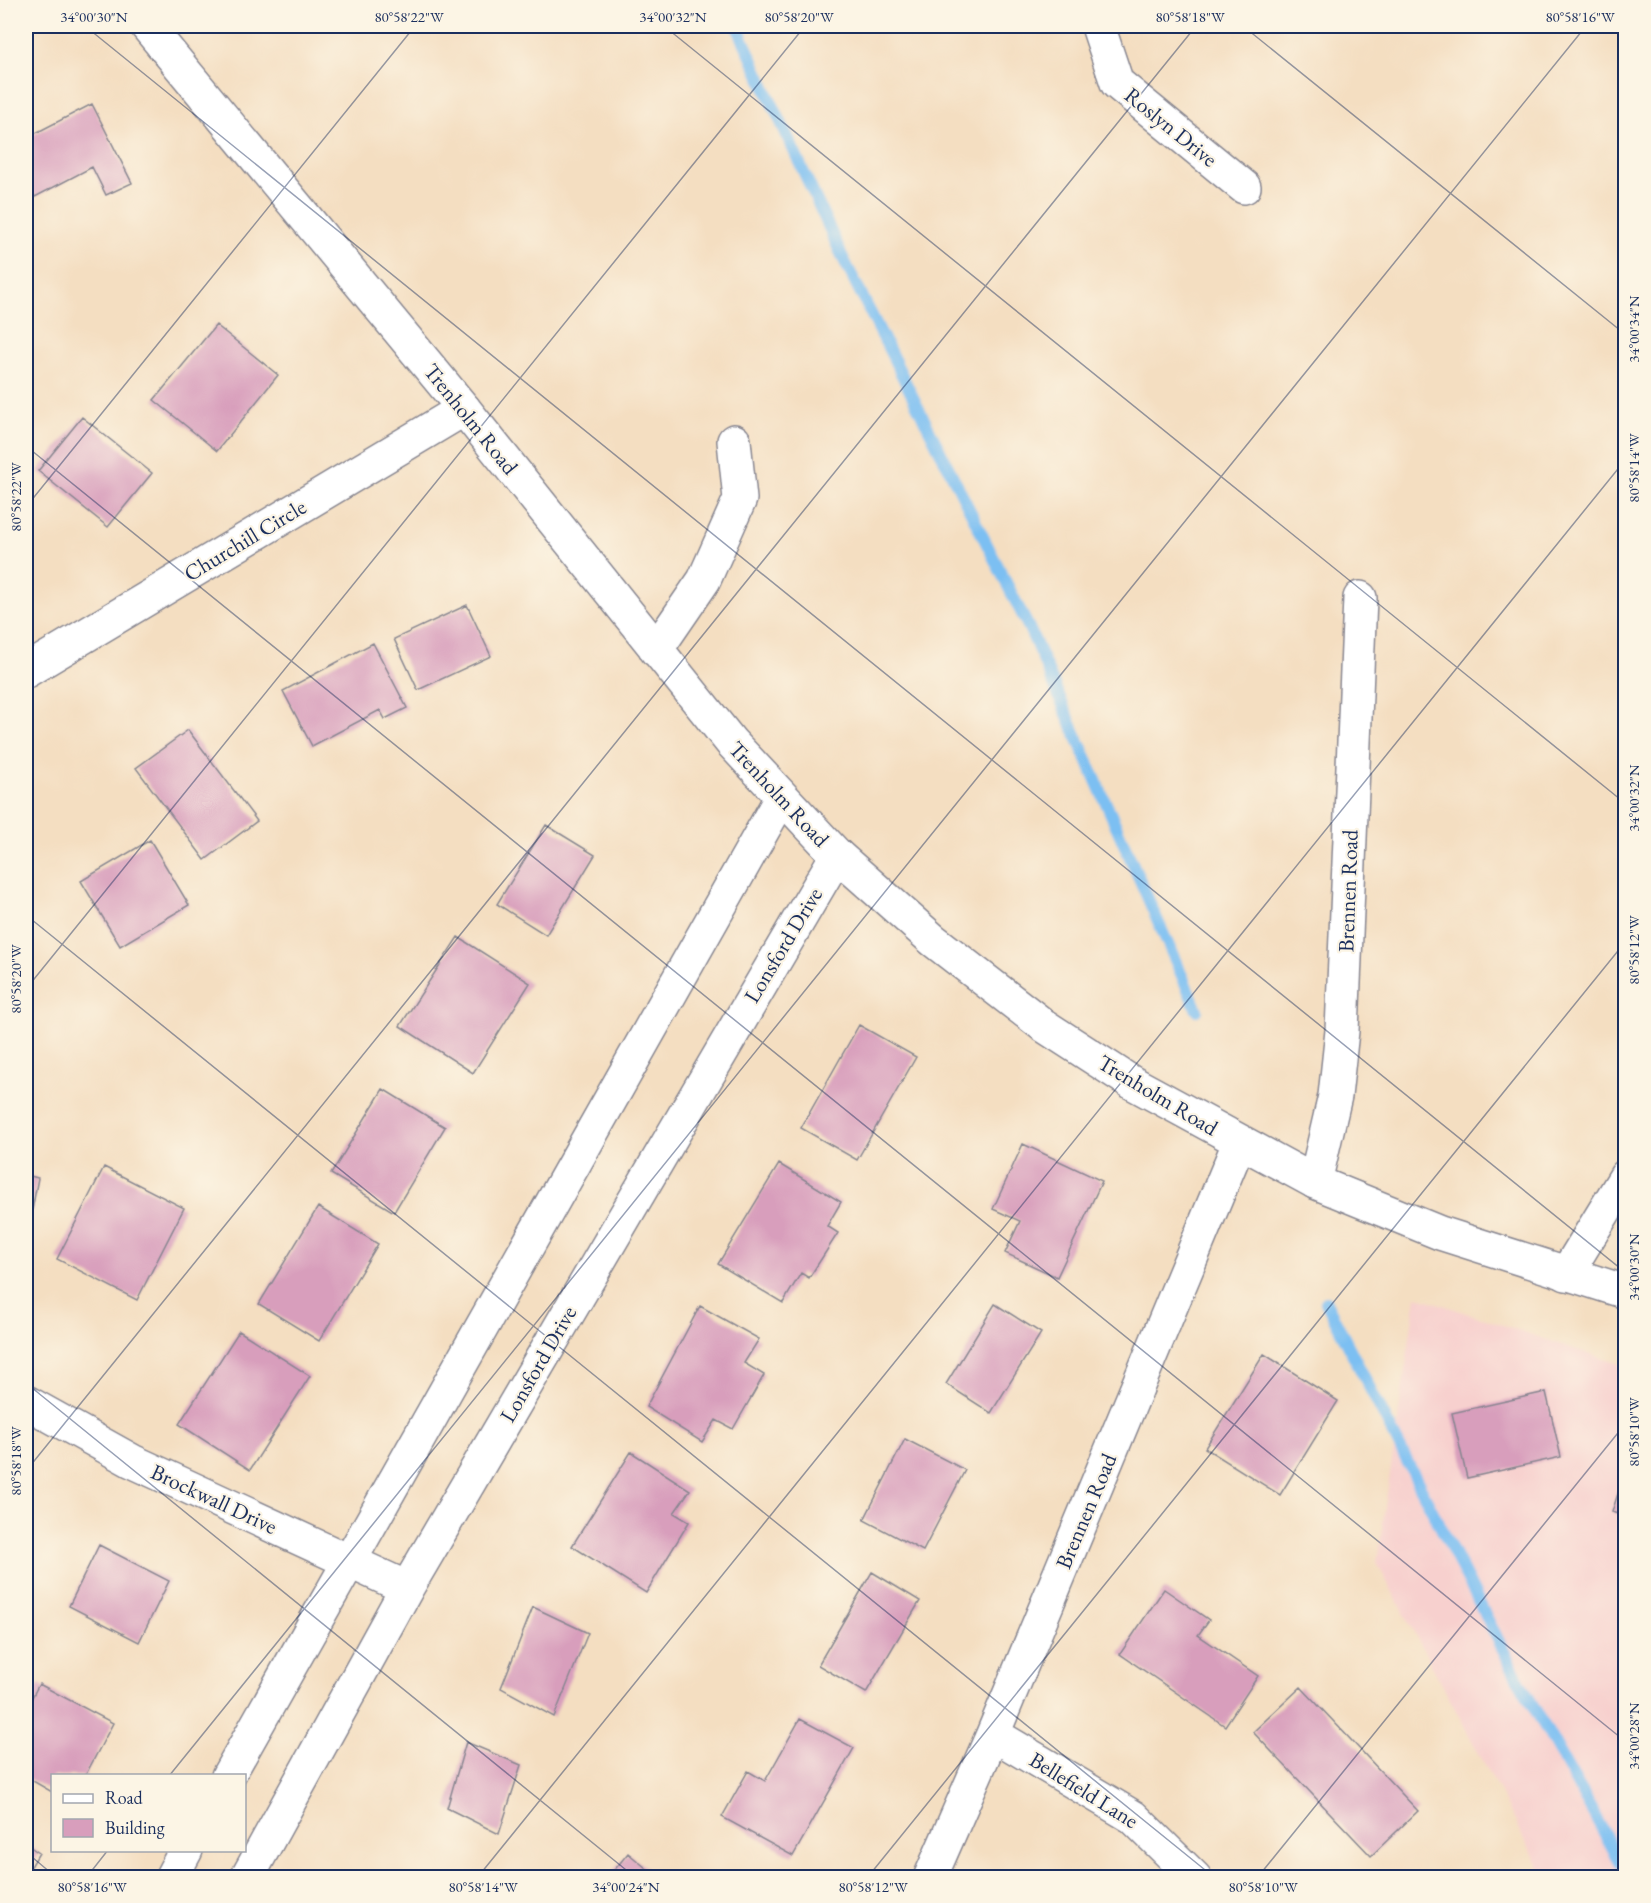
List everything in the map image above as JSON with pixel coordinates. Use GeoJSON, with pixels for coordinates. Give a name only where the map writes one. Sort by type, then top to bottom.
{"type":"FeatureCollection","features":[{"type":"Feature","properties":{"kind":"street","name":"Trenholm Road"},"geometry":{"type":"LineString","coordinates":[[147,26],[464,409],[656,650],[781,798],[837,855],[933,940],[1043,1025],[1131,1082],[1239,1143],[1315,1182],[1440,1233],[1626,1292]]}},
{"type":"Feature","properties":{"kind":"street","name":"Roslyn Drive"},"geometry":{"type":"LineString","coordinates":[[1098,26],[1117,83],[1244,187]]}},
{"type":"Feature","properties":{"kind":"street","name":"Churchill Circle"},"geometry":{"type":"LineString","coordinates":[[26,671],[464,409]]}},
{"type":"Feature","properties":{"kind":"street"},"geometry":{"type":"LineString","coordinates":[[656,650],[704,580],[740,499],[734,441]]}},
{"type":"Feature","properties":{"kind":"street","name":"Brennen Road"},"geometry":{"type":"LineString","coordinates":[[1315,1182],[1335,1096],[1342,1031],[1360,598]]}},
{"type":"Feature","properties":{"kind":"street"},"geometry":{"type":"LineString","coordinates":[[229,1774],[781,798]]}},
{"type":"Feature","properties":{"kind":"street","name":"Lonsford Drive"},"geometry":{"type":"LineString","coordinates":[[247,1878],[407,1588],[837,855]]}},
{"type":"Feature","properties":{"kind":"street","name":"Brennen Road"},"geometry":{"type":"LineString","coordinates":[[930,1878],[993,1734],[1239,1143]]}},
{"type":"Feature","properties":{"kind":"street"},"geometry":{"type":"LineString","coordinates":[[1566,1274],[1626,1176]]}},
{"type":"Feature","properties":{"kind":"street","name":"Brockwall Drive"},"geometry":{"type":"LineString","coordinates":[[26,1402],[132,1461],[407,1588]]}},
{"type":"Feature","properties":{"kind":"street","name":"Bellefield Lane"},"geometry":{"type":"LineString","coordinates":[[993,1734],[1133,1817],[1195,1878]]}},
{"type":"Feature","properties":{"kind":"street"},"geometry":{"type":"LineString","coordinates":[[171,1878],[185,1852]]}},
{"type":"Feature","properties":{"kind":"shaded area"},"geometry":{"type":"Polygon","coordinates":[[[1416,1296],[1625,1366],[1625,1877],[1545,1877],[1377,1563],[1416,1296]]]}},
{"type":"Feature","properties":{"kind":"building"},"geometry":{"type":"Polygon","coordinates":[[[92,104],[132,183],[106,195],[92,167],[35,197],[26,179],[26,138],[92,104]]]}},
{"type":"Feature","properties":{"kind":"building"},"geometry":{"type":"Polygon","coordinates":[[[216,325],[278,375],[217,451],[154,400],[216,325]]]}},
{"type":"Feature","properties":{"kind":"building"},"geometry":{"type":"Polygon","coordinates":[[[82,417],[152,473],[108,527],[38,471],[82,417]]]}},
{"type":"Feature","properties":{"kind":"building"},"geometry":{"type":"Polygon","coordinates":[[[467,605],[491,656],[418,690],[394,639],[467,605]]]}},
{"type":"Feature","properties":{"kind":"building"},"geometry":{"type":"Polygon","coordinates":[[[373,643],[407,708],[385,719],[380,710],[312,746],[283,691],[373,643]]]}},
{"type":"Feature","properties":{"kind":"building"},"geometry":{"type":"Polygon","coordinates":[[[188,730],[257,821],[205,860],[136,768],[188,730]]]}},
{"type":"Feature","properties":{"kind":"building"},"geometry":{"type":"Polygon","coordinates":[[[546,825],[595,855],[546,935],[497,904],[546,825]]]}},
{"type":"Feature","properties":{"kind":"building"},"geometry":{"type":"Polygon","coordinates":[[[150,840],[189,905],[120,946],[81,881],[150,840]]]}},
{"type":"Feature","properties":{"kind":"building"},"geometry":{"type":"Polygon","coordinates":[[[458,937],[530,983],[473,1073],[400,1026],[458,937]]]}},
{"type":"Feature","properties":{"kind":"building"},"geometry":{"type":"Polygon","coordinates":[[[859,1025],[916,1057],[857,1160],[801,1128],[859,1025]]]}},
{"type":"Feature","properties":{"kind":"building"},"geometry":{"type":"Polygon","coordinates":[[[383,1089],[445,1127],[394,1212],[331,1174],[383,1089]]]}},
{"type":"Feature","properties":{"kind":"building"},"geometry":{"type":"Polygon","coordinates":[[[1023,1144],[1102,1181],[1057,1277],[1005,1253],[1020,1221],[993,1209],[1023,1144]]]}},
{"type":"Feature","properties":{"kind":"building"},"geometry":{"type":"Polygon","coordinates":[[[779,1164],[841,1202],[827,1226],[838,1233],[809,1278],[801,1273],[783,1303],[718,1264],[779,1164]]]}},
{"type":"Feature","properties":{"kind":"building"},"geometry":{"type":"Polygon","coordinates":[[[104,1167],[184,1208],[137,1300],[57,1259],[104,1167]]]}},
{"type":"Feature","properties":{"kind":"building"},"geometry":{"type":"Polygon","coordinates":[[[26,1175],[38,1178],[27,1237],[26,1237],[26,1175]]]}},
{"type":"Feature","properties":{"kind":"building"},"geometry":{"type":"Polygon","coordinates":[[[318,1207],[378,1244],[319,1341],[259,1304],[318,1207]]]}},
{"type":"Feature","properties":{"kind":"building"},"geometry":{"type":"Polygon","coordinates":[[[995,1304],[1041,1333],[991,1413],[946,1384],[995,1304]]]}},
{"type":"Feature","properties":{"kind":"building"},"geometry":{"type":"Polygon","coordinates":[[[700,1306],[759,1339],[744,1363],[764,1375],[733,1429],[716,1420],[702,1442],[646,1407],[700,1306]]]}},
{"type":"Feature","properties":{"kind":"building"},"geometry":{"type":"Polygon","coordinates":[[[239,1331],[310,1376],[250,1470],[179,1424],[239,1331]]]}},
{"type":"Feature","properties":{"kind":"building"},"geometry":{"type":"Polygon","coordinates":[[[1264,1354],[1338,1401],[1280,1495],[1205,1448],[1264,1354]]]}},
{"type":"Feature","properties":{"kind":"building"},"geometry":{"type":"Polygon","coordinates":[[[1546,1392],[1561,1457],[1467,1478],[1452,1413],[1546,1392]]]}},
{"type":"Feature","properties":{"kind":"building"},"geometry":{"type":"Polygon","coordinates":[[[905,1439],[965,1470],[923,1551],[864,1520],[905,1439]]]}},
{"type":"Feature","properties":{"kind":"building"},"geometry":{"type":"Polygon","coordinates":[[[631,1452],[690,1490],[674,1513],[689,1522],[646,1593],[572,1546],[631,1452]]]}},
{"type":"Feature","properties":{"kind":"building"},"geometry":{"type":"Polygon","coordinates":[[[1626,1472],[1626,1517],[1612,1512],[1626,1472]]]}},
{"type":"Feature","properties":{"kind":"building"},"geometry":{"type":"Polygon","coordinates":[[[99,1545],[169,1581],[139,1642],[69,1606],[99,1545]]]}},
{"type":"Feature","properties":{"kind":"building"},"geometry":{"type":"Polygon","coordinates":[[[872,1572],[920,1601],[866,1693],[818,1665],[872,1572]]]}},
{"type":"Feature","properties":{"kind":"building"},"geometry":{"type":"Polygon","coordinates":[[[1164,1589],[1209,1620],[1198,1635],[1258,1676],[1225,1726],[1120,1654],[1164,1589]]]}},
{"type":"Feature","properties":{"kind":"building"},"geometry":{"type":"Polygon","coordinates":[[[533,1607],[588,1633],[554,1717],[501,1688],[533,1607]]]}},
{"type":"Feature","properties":{"kind":"building"},"geometry":{"type":"Polygon","coordinates":[[[39,1684],[113,1723],[86,1774],[51,1774],[51,1791],[26,1777],[26,1709],[39,1684]]]}},
{"type":"Feature","properties":{"kind":"building"},"geometry":{"type":"Polygon","coordinates":[[[1301,1687],[1418,1811],[1371,1856],[1253,1732],[1301,1687]]]}},
{"type":"Feature","properties":{"kind":"building"},"geometry":{"type":"Polygon","coordinates":[[[800,1719],[854,1748],[793,1856],[722,1817],[748,1771],[765,1781],[800,1719]]]}},
{"type":"Feature","properties":{"kind":"building"},"geometry":{"type":"Polygon","coordinates":[[[466,1742],[521,1765],[499,1834],[447,1808],[466,1742]]]}},
{"type":"Feature","properties":{"kind":"building"},"geometry":{"type":"Polygon","coordinates":[[[26,1844],[39,1853],[26,1875],[26,1844]]]}},
{"type":"Feature","properties":{"kind":"building"},"geometry":{"type":"Polygon","coordinates":[[[628,1853],[658,1878],[608,1878],[628,1853]]]}},
{"type":"Feature","properties":{"kind":"waterway"},"geometry":{"type":"LineString","coordinates":[[737,26],[842,256],[1029,628],[1197,1010]]}},
{"type":"Feature","properties":{"kind":"waterway"},"geometry":{"type":"LineString","coordinates":[[1326,1302],[1517,1677],[1626,1872]]}}]}
